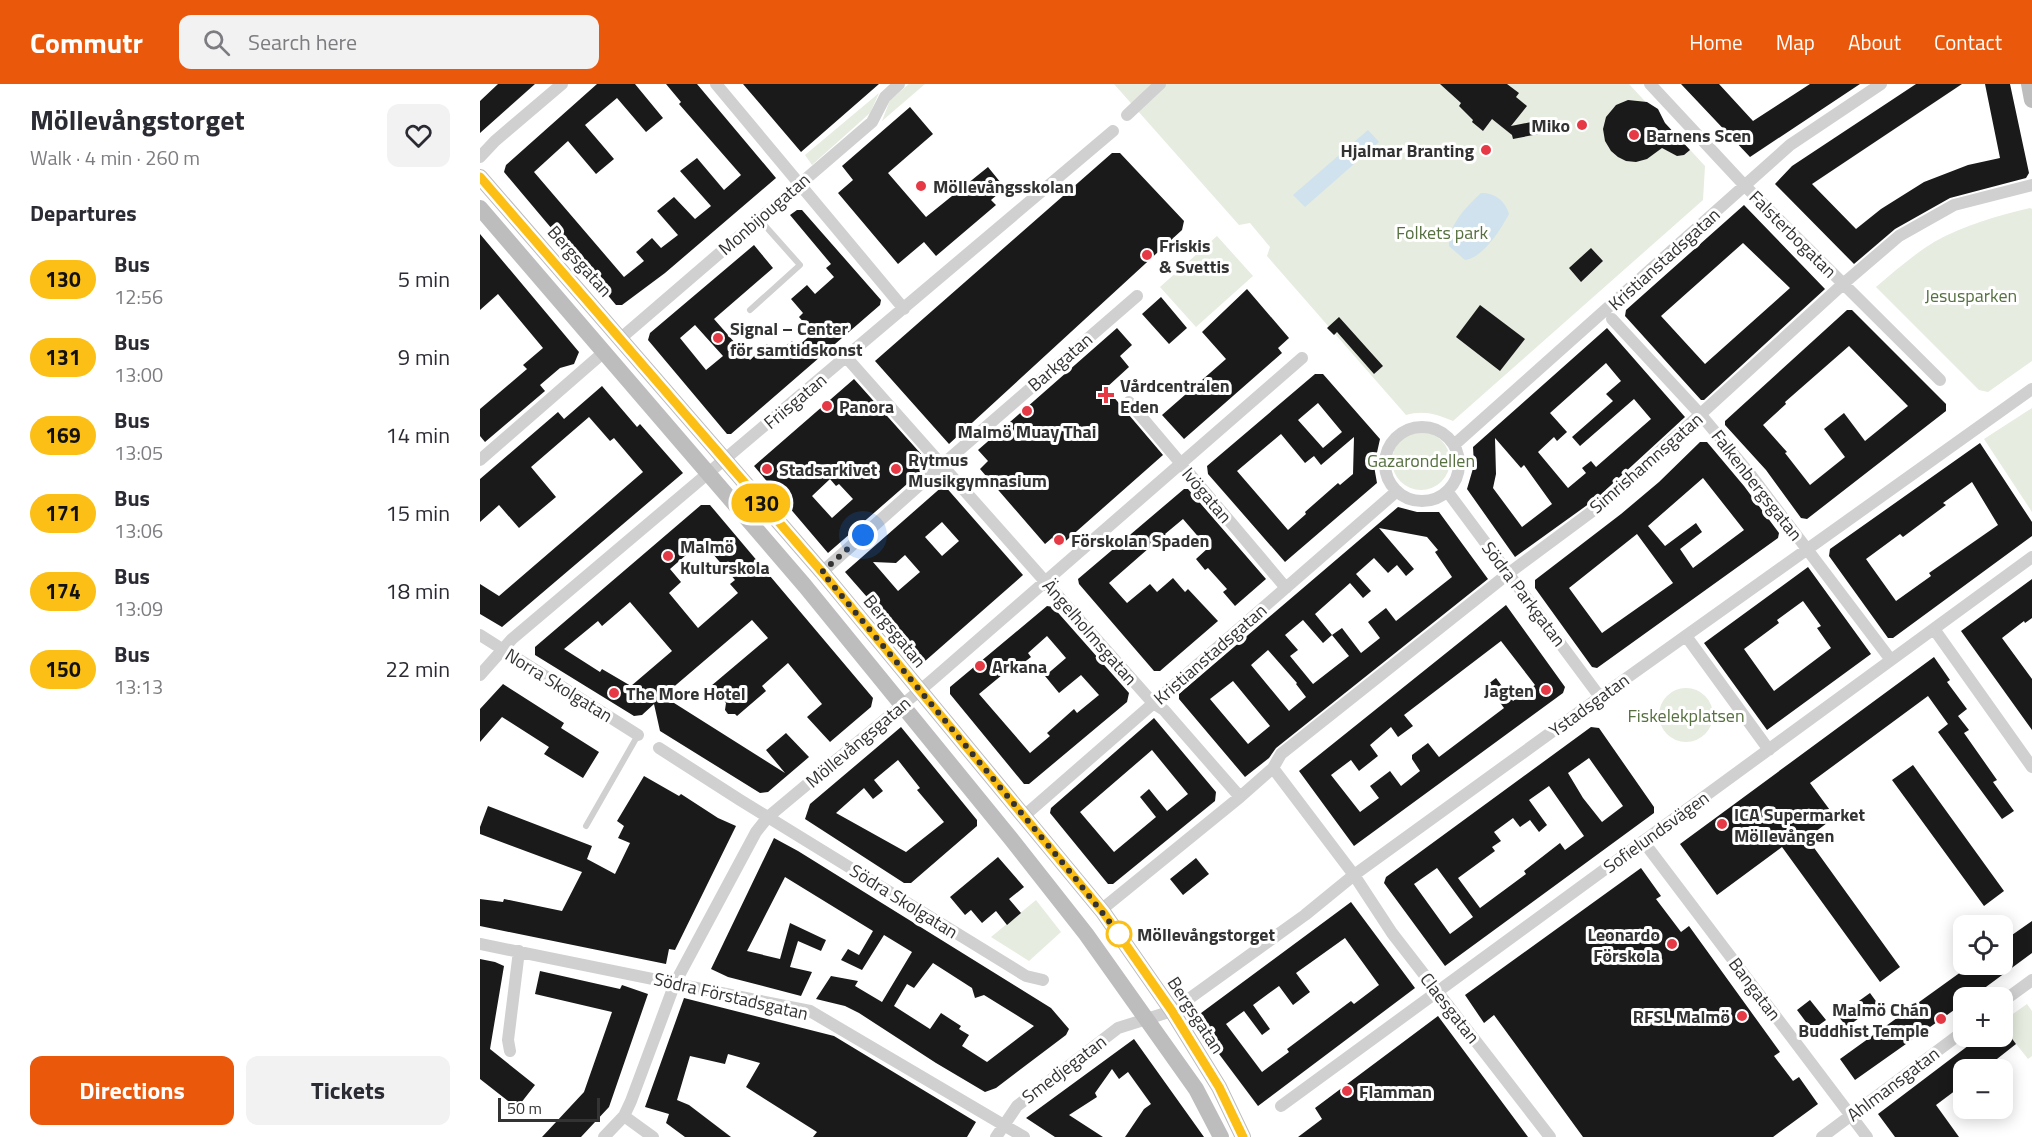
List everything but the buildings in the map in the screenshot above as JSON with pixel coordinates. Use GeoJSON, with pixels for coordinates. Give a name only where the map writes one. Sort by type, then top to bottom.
{"type":"FeatureCollection","features":[{"type":"Feature","properties":{"kind":"street"},"geometry":{"type":"LineString","coordinates":[[480,157],[495,141],[562,84]]}},
{"type":"Feature","properties":{"kind":"street"},"geometry":{"type":"LineString","coordinates":[[716,84],[904,309]]}},
{"type":"Feature","properties":{"kind":"street","name":"Monbijougatan"},"geometry":{"type":"LineString","coordinates":[[621,338],[872,122],[885,97],[899,84]]}},
{"type":"Feature","properties":{"kind":"street"},"geometry":{"type":"LineString","coordinates":[[1127,115],[1160,84]]}},
{"type":"Feature","properties":{"kind":"street","name":"Falsterbogatan"},"geometry":{"type":"LineString","coordinates":[[1650,84],[1745,186],[1940,380]]}},
{"type":"Feature","properties":{"kind":"street","name":"Kristianstadsgatan"},"geometry":{"type":"LineString","coordinates":[[1454,445],[1790,145],[1881,84]]}},
{"type":"Feature","properties":{"kind":"street"},"geometry":{"type":"LineString","coordinates":[[2029,84],[2032,100]]}},
{"type":"Feature","properties":{"kind":"street","name":"Friisgatan"},"geometry":{"type":"LineString","coordinates":[[480,675],[502,649],[1113,131]]}},
{"type":"Feature","properties":{"kind":"street","name":"Bergsgatan"},"geometry":{"type":"LineString","coordinates":[[480,177],[822,572],[1101,910],[1172,1011],[1219,1087],[1243,1137]]}},
{"type":"Feature","properties":{"kind":"street","name":"Simrishamnsgatan"},"geometry":{"type":"LineString","coordinates":[[1273,768],[1281,754],[1509,573],[1602,504],[1843,284],[1899,236],[1954,205],[2032,185]]}},
{"type":"Feature","properties":{"kind":"street"},"geometry":{"type":"LineString","coordinates":[[480,208],[805,586],[1062,903],[1196,1089],[1221,1137]]}},
{"type":"Feature","properties":{"kind":"street","name":"Barkgatan"},"geometry":{"type":"LineString","coordinates":[[822,572],[1137,296]]}},
{"type":"Feature","properties":{"kind":"street","name":"Falkenbergsgatan"},"geometry":{"type":"LineString","coordinates":[[1612,320],[1701,415],[1750,474],[1891,660]]}},
{"type":"Feature","properties":{"kind":"street"},"geometry":{"type":"LineString","coordinates":[[480,460],[604,352]]}},
{"type":"Feature","properties":{"kind":"street","name":"Ängelholmsgatan"},"geometry":{"type":"LineString","coordinates":[[846,357],[1153,703],[1164,710],[1240,798]]}},
{"type":"Feature","properties":{"kind":"street","name":"Möllevångsgatan"},"geometry":{"type":"LineString","coordinates":[[604,1137],[624,1116],[675,982],[756,832],[768,817],[903,706],[1302,358]]}},
{"type":"Feature","properties":{"kind":"street","name":"Ystadsgatan"},"geometry":{"type":"LineString","coordinates":[[1146,1019],[1172,1011],[1305,915],[1354,875],[1600,697],[2032,389]]}},
{"type":"Feature","properties":{"kind":"street","name":"Ivögatan"},"geometry":{"type":"LineString","coordinates":[[1128,402],[1286,588]]}},
{"type":"Feature","properties":{"kind":"street"},"geometry":{"type":"LineString","coordinates":[[1428,427],[1443,433],[1454,445],[1459,469],[1453,484],[1447,491],[1438,498],[1422,501],[1404,497],[1397,491],[1387,477],[1385,459],[1391,443],[1397,436],[1411,428],[1428,427]]}},
{"type":"Feature","properties":{"kind":"street","name":"Kristianstadsgatan"},"geometry":{"type":"LineString","coordinates":[[1024,816],[1397,491]]}},
{"type":"Feature","properties":{"kind":"street","name":"Södra Parkgatan"},"geometry":{"type":"LineString","coordinates":[[1447,491],[1600,697]]}},
{"type":"Feature","properties":{"kind":"street","name":"Sofielundsvägen"},"geometry":{"type":"LineString","coordinates":[[1281,1106],[2032,557]]}},
{"type":"Feature","properties":{"kind":"street"},"geometry":{"type":"LineString","coordinates":[[1934,629],[2032,763]]}},
{"type":"Feature","properties":{"kind":"street","name":"Norra Skolgatan"},"geometry":{"type":"LineString","coordinates":[[480,635],[639,735]]}},
{"type":"Feature","properties":{"kind":"street"},"geometry":{"type":"LineString","coordinates":[[1686,636],[1769,750]]}},
{"type":"Feature","properties":{"kind":"street"},"geometry":{"type":"LineString","coordinates":[[659,748],[768,817]]}},
{"type":"Feature","properties":{"kind":"street"},"geometry":{"type":"LineString","coordinates":[[1101,910],[1240,798],[1273,768],[1354,875]]}},
{"type":"Feature","properties":{"kind":"street","name":"Södra Skolgatan"},"geometry":{"type":"LineString","coordinates":[[768,817],[1026,976],[1043,980]]}},
{"type":"Feature","properties":{"kind":"street","name":"Bangatan"},"geometry":{"type":"LineString","coordinates":[[1643,841],[1867,1137]]}},
{"type":"Feature","properties":{"kind":"street","name":"Claesgatan"},"geometry":{"type":"LineString","coordinates":[[1354,875],[1392,933],[1550,1137]]}},
{"type":"Feature","properties":{"kind":"street","name":"Södra Förstadsgatan"},"geometry":{"type":"LineString","coordinates":[[480,944],[810,1011],[1024,1137]]}},
{"type":"Feature","properties":{"kind":"street"},"geometry":{"type":"LineString","coordinates":[[510,1051],[507,1040],[519,951]]}},
{"type":"Feature","properties":{"kind":"street"},"geometry":{"type":"LineString","coordinates":[[2013,994],[2032,980]]}},
{"type":"Feature","properties":{"kind":"street","name":"Smedjegatan"},"geometry":{"type":"LineString","coordinates":[[996,1137],[1017,1106],[1118,1028],[1146,1019]]}},
{"type":"Feature","properties":{"kind":"street","name":"Ahlmansgatan"},"geometry":{"type":"LineString","coordinates":[[1822,1137],[1953,1039]]}},
{"type":"Feature","properties":{"kind":"street"},"geometry":{"type":"LineString","coordinates":[[624,1116],[653,1137]]}},
{"type":"Feature","properties":{"kind":"lane"},"geometry":{"type":"LineString","coordinates":[[750,310],[800,265],[759,219]]}},
{"type":"Feature","properties":{"kind":"lane"},"geometry":{"type":"LineString","coordinates":[[586,826],[639,735]]}},
{"type":"Feature","properties":{"kind":"green space"},"geometry":{"type":"Polygon","coordinates":[[[909,84],[925,84],[882,121],[890,100],[909,84]]]}},
{"type":"Feature","properties":{"kind":"green space","name":"Folkets park"},"geometry":{"type":"Polygon","coordinates":[[[1114,84],[1629,84],[1705,166],[1703,200],[1453,421],[1429,414],[1406,415],[1267,256],[1270,247],[1250,223],[1239,225],[1114,84]]]}},
{"type":"Feature","properties":{"kind":"green space"},"geometry":{"type":"Polygon","coordinates":[[[879,93],[870,113],[812,165],[805,155],[879,93]]]}},
{"type":"Feature","properties":{"kind":"green space","name":"Jesusparken"},"geometry":{"type":"Polygon","coordinates":[[[2032,209],[2032,361],[1988,392],[1979,390],[1876,287],[1904,263],[1945,236],[2005,214],[2032,209]]]}},
{"type":"Feature","properties":{"kind":"green space"},"geometry":{"type":"Polygon","coordinates":[[[1217,236],[1253,276],[1196,327],[1160,287],[1217,236]]]}},
{"type":"Feature","properties":{"kind":"green space"},"geometry":{"type":"Polygon","coordinates":[[[2032,408],[2032,512],[1984,439],[2032,408]]]}},
{"type":"Feature","properties":{"kind":"green space","name":"Gazarondellen"},"geometry":{"type":"Polygon","coordinates":[[[1421,432],[1432,434],[1442,440],[1448,450],[1450,461],[1448,472],[1442,482],[1432,488],[1421,490],[1410,488],[1400,482],[1394,472],[1392,461],[1394,450],[1400,440],[1410,434],[1421,432]]]}},
{"type":"Feature","properties":{"kind":"green space","name":"Fiskelekplatsen"},"geometry":{"type":"Polygon","coordinates":[[[1686,688],[1696,690],[1705,696],[1711,705],[1713,715],[1711,725],[1705,734],[1696,740],[1686,742],[1676,740],[1667,734],[1661,725],[1659,715],[1661,705],[1667,696],[1676,690],[1686,688]]]}},
{"type":"Feature","properties":{"kind":"green space"},"geometry":{"type":"Polygon","coordinates":[[[1036,900],[1061,932],[1029,961],[991,937],[1036,900]]]}},
{"type":"Feature","properties":{"kind":"green space"},"geometry":{"type":"Polygon","coordinates":[[[2027,1004],[2032,1011],[2032,1056],[2028,1059],[2013,1040],[2013,1014],[2027,1004]]]}},
{"type":"Feature","properties":{"kind":"water"},"geometry":{"type":"Polygon","coordinates":[[[1368,130],[1379,142],[1305,207],[1293,195],[1368,130]]]}},
{"type":"Feature","properties":{"kind":"water"},"geometry":{"type":"Polygon","coordinates":[[[1481,193],[1491,194],[1499,199],[1509,214],[1485,249],[1465,260],[1449,246],[1450,238],[1459,216],[1481,193]]]}},
{"type":"Feature","properties":{"kind":"bus line","name":"130"},"geometry":{"type":"LineString","coordinates":[[480,177],[822,572],[1103,912],[1172,1011],[1219,1087],[1243,1137]]}},
{"type":"Feature","properties":{"kind":"place","name":"Miko"},"geometry":{"type":"Point","coordinates":[1582,125]}},
{"type":"Feature","properties":{"kind":"place","name":"Barnens Scen"},"geometry":{"type":"Point","coordinates":[1634,135]}},
{"type":"Feature","properties":{"kind":"place","name":"Hjalmar Branting"},"geometry":{"type":"Point","coordinates":[1486,150]}},
{"type":"Feature","properties":{"kind":"place","name":"Möllevångsskolan"},"geometry":{"type":"Point","coordinates":[921,186]}},
{"type":"Feature","properties":{"kind":"place","name":"Friskis & Svettis"},"geometry":{"type":"Point","coordinates":[1147,255]}},
{"type":"Feature","properties":{"kind":"place","name":"Signal – Center för samtidskonst"},"geometry":{"type":"Point","coordinates":[718,338]}},
{"type":"Feature","properties":{"kind":"place","name":"Vårdcentralen Eden"},"geometry":{"type":"Point","coordinates":[1106,395]}},
{"type":"Feature","properties":{"kind":"place","name":"Panora"},"geometry":{"type":"Point","coordinates":[827,406]}},
{"type":"Feature","properties":{"kind":"place","name":"Malmö Muay Thai"},"geometry":{"type":"Point","coordinates":[1027,411]}},
{"type":"Feature","properties":{"kind":"place","name":"Stadsarkivet"},"geometry":{"type":"Point","coordinates":[767,469]}},
{"type":"Feature","properties":{"kind":"place","name":"Rytmus Musikgymnasium"},"geometry":{"type":"Point","coordinates":[896,469]}},
{"type":"Feature","properties":{"kind":"place","name":"Förskolan Spaden"},"geometry":{"type":"Point","coordinates":[1059,540]}},
{"type":"Feature","properties":{"kind":"place","name":"Malmö Kulturskola"},"geometry":{"type":"Point","coordinates":[668,556]}},
{"type":"Feature","properties":{"kind":"place","name":"Arkana"},"geometry":{"type":"Point","coordinates":[980,666]}},
{"type":"Feature","properties":{"kind":"place","name":"Jagten"},"geometry":{"type":"Point","coordinates":[1546,690]}},
{"type":"Feature","properties":{"kind":"place","name":"The More Hotel"},"geometry":{"type":"Point","coordinates":[614,693]}},
{"type":"Feature","properties":{"kind":"place","name":"ICA Supermarket Möllevången"},"geometry":{"type":"Point","coordinates":[1722,824]}},
{"type":"Feature","properties":{"kind":"place","name":"Möllevångstorget"},"geometry":{"type":"Point","coordinates":[1119,934]}},
{"type":"Feature","properties":{"kind":"place","name":"Leonardo Förskola"},"geometry":{"type":"Point","coordinates":[1672,944]}},
{"type":"Feature","properties":{"kind":"place","name":"RFSL Malmö"},"geometry":{"type":"Point","coordinates":[1742,1016]}},
{"type":"Feature","properties":{"kind":"place","name":"Malmö Chán Buddhist Temple"},"geometry":{"type":"Point","coordinates":[1941,1019]}},
{"type":"Feature","properties":{"kind":"place","name":"Flamman"},"geometry":{"type":"Point","coordinates":[1347,1091]}},
{"type":"Feature","properties":{"kind":"route"},"geometry":{"type":"LineString","coordinates":[[863,535],[822,572],[1119,934]]}}]}
